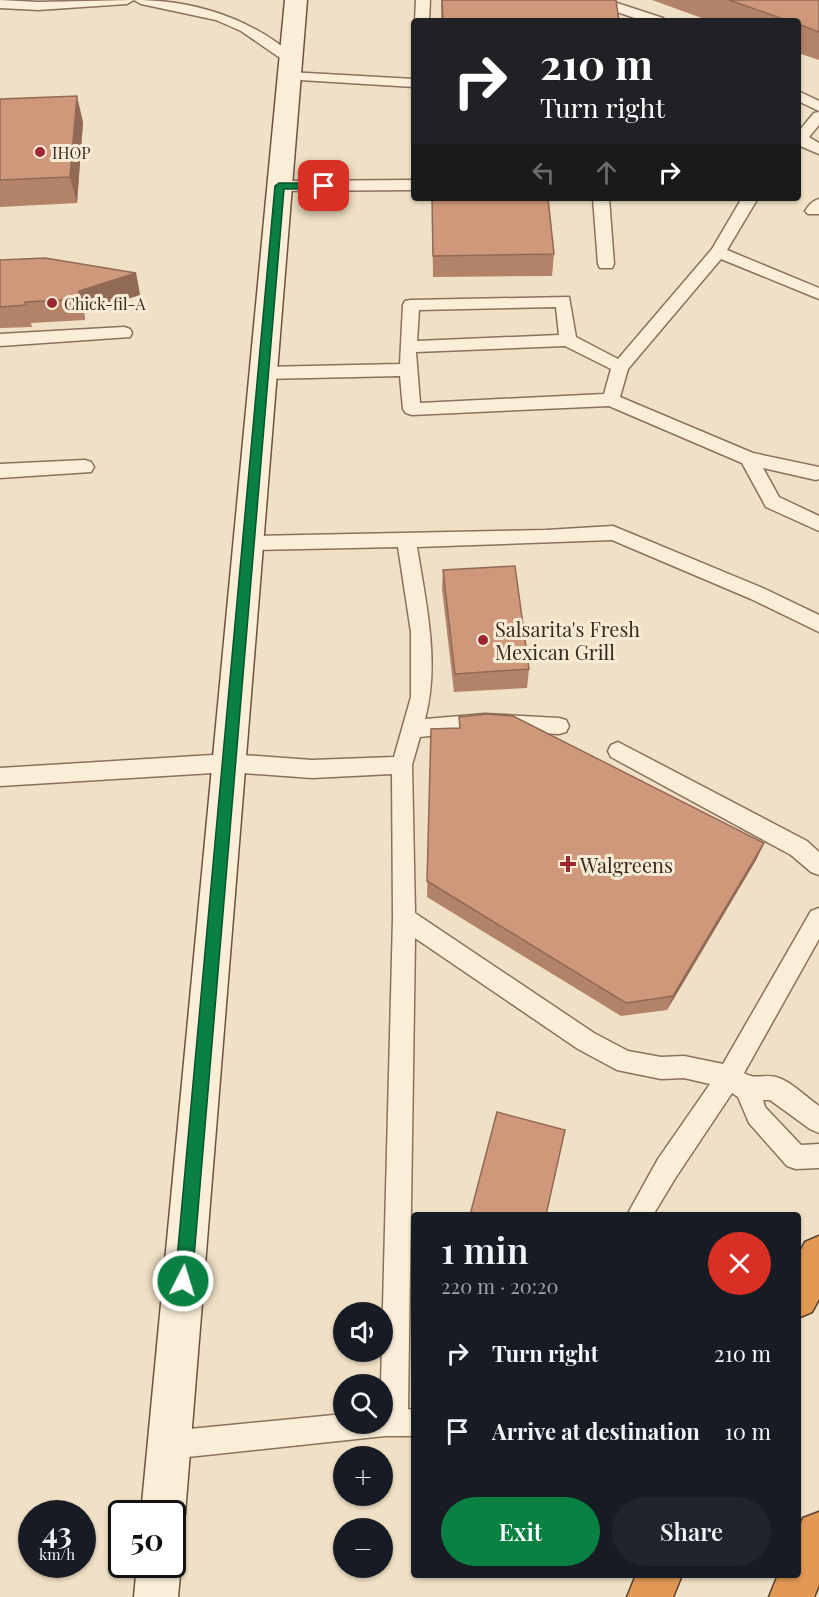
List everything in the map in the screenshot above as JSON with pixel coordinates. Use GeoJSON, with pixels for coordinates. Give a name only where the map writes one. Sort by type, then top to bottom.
{"type":"FeatureCollection","features":[{"type":"Feature","properties":{"kind":"highway"},"geometry":{"type":"LineString","coordinates":[[801,1292],[819,1256]]}},
{"type":"Feature","properties":{"kind":"highway"},"geometry":{"type":"LineString","coordinates":[[801,1574],[819,1534]]}},
{"type":"Feature","properties":{"kind":"highway"},"geometry":{"type":"LineString","coordinates":[[649,1597],[658,1578]]}},
{"type":"Feature","properties":{"kind":"highway"},"geometry":{"type":"LineString","coordinates":[[791,1597],[799,1578]]}},
{"type":"Feature","properties":{"kind":"main road"},"geometry":{"type":"LineString","coordinates":[[164,1500],[296,0]]}},
{"type":"Feature","properties":{"kind":"main road"},"geometry":{"type":"LineString","coordinates":[[156,1597],[158,1578]]}},
{"type":"Feature","properties":{"kind":"lane"},"geometry":{"type":"LineString","coordinates":[[0,4],[38,6],[127,0]]}},
{"type":"Feature","properties":{"kind":"lane"},"geometry":{"type":"LineString","coordinates":[[141,0],[220,17],[246,28],[290,67],[411,83]]}},
{"type":"Feature","properties":{"kind":"lane"},"geometry":{"type":"LineString","coordinates":[[422,18],[423,0]]}},
{"type":"Feature","properties":{"kind":"lane"},"geometry":{"type":"LineString","coordinates":[[595,0],[649,18]]}},
{"type":"Feature","properties":{"kind":"lane"},"geometry":{"type":"LineString","coordinates":[[801,97],[819,106]]}},
{"type":"Feature","properties":{"kind":"lane"},"geometry":{"type":"LineString","coordinates":[[801,138],[819,116]]}},
{"type":"Feature","properties":{"kind":"lane"},"geometry":{"type":"LineString","coordinates":[[801,141],[819,149]]}},
{"type":"Feature","properties":{"kind":"lane"},"geometry":{"type":"LineString","coordinates":[[279,186],[411,185]]}},
{"type":"Feature","properties":{"kind":"lane"},"geometry":{"type":"LineString","coordinates":[[601,201],[606,264]]}},
{"type":"Feature","properties":{"kind":"lane"},"geometry":{"type":"LineString","coordinates":[[611,400],[620,367],[718,252],[748,201]]}},
{"type":"Feature","properties":{"kind":"lane"},"geometry":{"type":"LineString","coordinates":[[718,252],[819,294]]}},
{"type":"Feature","properties":{"kind":"lane"},"geometry":{"type":"LineString","coordinates":[[568,340],[563,301],[411,305],[408,370],[412,409],[611,400],[749,459],[816,473]]}},
{"type":"Feature","properties":{"kind":"lane"},"geometry":{"type":"LineString","coordinates":[[0,340],[124,333]]}},
{"type":"Feature","properties":{"kind":"lane"},"geometry":{"type":"LineString","coordinates":[[408,347],[568,340],[620,367]]}},
{"type":"Feature","properties":{"kind":"lane"},"geometry":{"type":"LineString","coordinates":[[263,373],[408,370]]}},
{"type":"Feature","properties":{"kind":"lane"},"geometry":{"type":"LineString","coordinates":[[749,459],[772,502],[819,524]]}},
{"type":"Feature","properties":{"kind":"lane"},"geometry":{"type":"LineString","coordinates":[[0,471],[85,467]]}},
{"type":"Feature","properties":{"kind":"lane"},"geometry":{"type":"LineString","coordinates":[[248,543],[546,537],[613,533],[758,594],[819,624]]}},
{"type":"Feature","properties":{"kind":"lane"},"geometry":{"type":"LineString","coordinates":[[393,1423],[404,918],[402,765],[421,697],[421,632],[406,539]]}},
{"type":"Feature","properties":{"kind":"lane"},"geometry":{"type":"LineString","coordinates":[[412,729],[484,722],[559,726]]}},
{"type":"Feature","properties":{"kind":"lane"},"geometry":{"type":"LineString","coordinates":[[618,751],[799,848],[819,865]]}},
{"type":"Feature","properties":{"kind":"lane"},"geometry":{"type":"LineString","coordinates":[[0,777],[229,762],[312,769],[402,765]]}},
{"type":"Feature","properties":{"kind":"lane"},"geometry":{"type":"LineString","coordinates":[[404,918],[586,1041],[625,1062],[661,1068],[684,1067],[737,1083],[774,1088],[819,1121]]}},
{"type":"Feature","properties":{"kind":"lane"},"geometry":{"type":"LineString","coordinates":[[641,1212],[667,1168],[737,1083],[819,918]]}},
{"type":"Feature","properties":{"kind":"lane"},"geometry":{"type":"LineString","coordinates":[[737,1083],[757,1115],[796,1157],[819,1156]]}},
{"type":"Feature","properties":{"kind":"lane"},"geometry":{"type":"LineString","coordinates":[[169,1445],[333,1429]]}},
{"type":"Feature","properties":{"kind":"building"},"geometry":{"type":"Polygon","coordinates":[[[442,0],[616,0],[619,18],[443,18],[442,0]]]}},
{"type":"Feature","properties":{"kind":"building"},"geometry":{"type":"Polygon","coordinates":[[[729,0],[819,0],[819,32],[801,25],[801,18],[780,18],[729,0]]]}},
{"type":"Feature","properties":{"kind":"building","name":"IHOP"},"geometry":{"type":"Polygon","coordinates":[[[77,96],[70,177],[0,180],[0,99],[77,96]]]}},
{"type":"Feature","properties":{"kind":"building"},"geometry":{"type":"Polygon","coordinates":[[[432,201],[548,201],[554,254],[433,256],[432,201]]]}},
{"type":"Feature","properties":{"kind":"building"},"geometry":{"type":"Polygon","coordinates":[[[45,258],[136,273],[79,291],[80,299],[25,302],[26,305],[0,307],[0,260],[45,258]]]}},
{"type":"Feature","properties":{"kind":"building"},"geometry":{"type":"Polygon","coordinates":[[[515,566],[529,669],[455,674],[443,570],[515,566]]]}},
{"type":"Feature","properties":{"kind":"building"},"geometry":{"type":"Polygon","coordinates":[[[487,714],[513,716],[764,843],[673,996],[626,1003],[427,881],[431,729],[460,728],[459,717],[487,714]]]}},
{"type":"Feature","properties":{"kind":"building"},"geometry":{"type":"Polygon","coordinates":[[[497,1112],[565,1130],[547,1212],[471,1212],[497,1112]]]}},
{"type":"Feature","properties":{"kind":"place","name":"IHOP"},"geometry":{"type":"Point","coordinates":[40,152]}},
{"type":"Feature","properties":{"kind":"place","name":"Chick-fil-A"},"geometry":{"type":"Point","coordinates":[52,303]}},
{"type":"Feature","properties":{"kind":"place","name":"Salsarita's Fresh Mexican Grill"},"geometry":{"type":"Point","coordinates":[483,640]}},
{"type":"Feature","properties":{"kind":"place","name":"Walgreens"},"geometry":{"type":"Point","coordinates":[568,864]}},
{"type":"Feature","properties":{"kind":"route"},"geometry":{"type":"LineString","coordinates":[[183,1281],[279,186],[324,186]]}}]}
